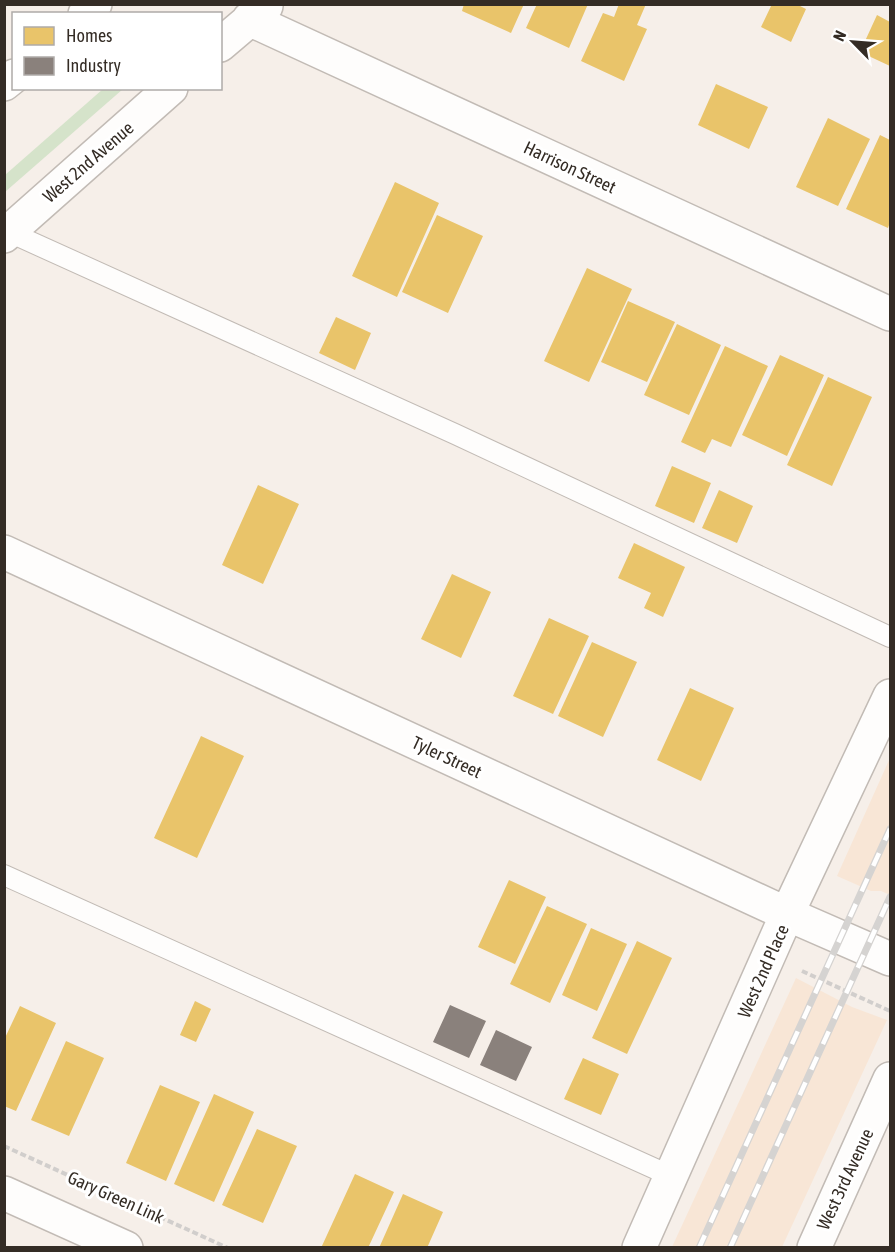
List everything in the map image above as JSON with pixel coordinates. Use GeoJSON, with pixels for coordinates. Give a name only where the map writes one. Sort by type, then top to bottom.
{"type":"FeatureCollection","features":[{"type":"Feature","properties":{"kind":"main road"},"geometry":{"type":"LineString","coordinates":[[222,43],[258,12]]}},
{"type":"Feature","properties":{"kind":"main road","name":"Harrison Street"},"geometry":{"type":"LineString","coordinates":[[258,12],[891,314]]}},
{"type":"Feature","properties":{"kind":"main road","name":"West 2nd Avenue"},"geometry":{"type":"LineString","coordinates":[[7,234],[169,90]]}},
{"type":"Feature","properties":{"kind":"main road","name":"Tyler Street"},"geometry":{"type":"LineString","coordinates":[[4,552],[788,914],[891,959]]}},
{"type":"Feature","properties":{"kind":"main road","name":"West 2nd Place"},"geometry":{"type":"LineString","coordinates":[[639,1248],[788,914],[891,696]]}},
{"type":"Feature","properties":{"kind":"main road","name":"West 3rd Avenue"},"geometry":{"type":"LineString","coordinates":[[818,1246],[891,1079]]}},
{"type":"Feature","properties":{"kind":"main road"},"geometry":{"type":"LineString","coordinates":[[4,1192],[126,1248]]}},
{"type":"Feature","properties":{"kind":"lane"},"geometry":{"type":"LineString","coordinates":[[7,234],[455,434],[891,637]]}},
{"type":"Feature","properties":{"kind":"lane"},"geometry":{"type":"LineString","coordinates":[[4,875],[671,1176]]}},
{"type":"Feature","properties":{"kind":"path"},"geometry":{"type":"LineString","coordinates":[[769,956],[891,1011]]}},
{"type":"Feature","properties":{"kind":"path","name":"Gary Green Link"},"geometry":{"type":"LineString","coordinates":[[4,1146],[228,1248]]}},
{"type":"Feature","properties":{"kind":"shaded area"},"geometry":{"type":"Polygon","coordinates":[[[890,758],[890,895],[881,891],[871,891],[837,876],[890,758]]]}},
{"type":"Feature","properties":{"kind":"shaded area"},"geometry":{"type":"Polygon","coordinates":[[[796,978],[852,1007],[887,1020],[782,1247],[672,1247],[796,978]]]}},
{"type":"Feature","properties":{"kind":"green space"},"geometry":{"type":"Polygon","coordinates":[[[102,90],[122,90],[5,192],[5,175],[102,90]]]}},
{"type":"Feature","properties":{"kind":"building: Homes"},"geometry":{"type":"Polygon","coordinates":[[[464,4],[524,4],[511,33],[462,11],[464,4]]]}},
{"type":"Feature","properties":{"kind":"building: Homes"},"geometry":{"type":"Polygon","coordinates":[[[537,4],[588,4],[569,48],[526,28],[537,4]]]}},
{"type":"Feature","properties":{"kind":"building: Homes"},"geometry":{"type":"Polygon","coordinates":[[[619,4],[646,4],[637,25],[647,29],[624,81],[581,61],[603,13],[614,17],[619,4]]]}},
{"type":"Feature","properties":{"kind":"building: Homes"},"geometry":{"type":"Polygon","coordinates":[[[772,4],[796,4],[806,9],[791,42],[761,27],[772,4]]]}},
{"type":"Feature","properties":{"kind":"building: Homes"},"geometry":{"type":"Polygon","coordinates":[[[877,15],[890,22],[890,66],[860,52],[877,15]]]}},
{"type":"Feature","properties":{"kind":"building: Homes"},"geometry":{"type":"Polygon","coordinates":[[[716,84],[768,107],[749,149],[698,125],[716,84]]]}},
{"type":"Feature","properties":{"kind":"building: Homes"},"geometry":{"type":"Polygon","coordinates":[[[828,118],[870,139],[838,206],[796,187],[828,118]]]}},
{"type":"Feature","properties":{"kind":"building: Homes"},"geometry":{"type":"Polygon","coordinates":[[[880,135],[890,140],[890,222],[888,228],[846,209],[880,135]]]}},
{"type":"Feature","properties":{"kind":"building: Homes"},"geometry":{"type":"Polygon","coordinates":[[[395,182],[439,203],[397,297],[352,276],[395,182]]]}},
{"type":"Feature","properties":{"kind":"building: Homes"},"geometry":{"type":"Polygon","coordinates":[[[437,215],[483,236],[448,313],[402,292],[437,215]]]}},
{"type":"Feature","properties":{"kind":"building: Homes"},"geometry":{"type":"Polygon","coordinates":[[[587,268],[632,289],[589,382],[544,361],[587,268]]]}},
{"type":"Feature","properties":{"kind":"building: Homes"},"geometry":{"type":"Polygon","coordinates":[[[628,301],[675,322],[647,382],[601,362],[628,301]]]}},
{"type":"Feature","properties":{"kind":"building: Homes"},"geometry":{"type":"Polygon","coordinates":[[[336,317],[371,333],[355,370],[319,353],[336,317]]]}},
{"type":"Feature","properties":{"kind":"building: Homes"},"geometry":{"type":"Polygon","coordinates":[[[677,324],[721,345],[689,415],[644,395],[677,324]]]}},
{"type":"Feature","properties":{"kind":"building: Homes"},"geometry":{"type":"Polygon","coordinates":[[[725,346],[768,366],[731,447],[712,439],[705,453],[681,442],[725,346]]]}},
{"type":"Feature","properties":{"kind":"building: Homes"},"geometry":{"type":"Polygon","coordinates":[[[780,355],[824,375],[787,456],[742,435],[780,355]]]}},
{"type":"Feature","properties":{"kind":"building: Homes"},"geometry":{"type":"Polygon","coordinates":[[[828,377],[872,397],[832,486],[787,465],[828,377]]]}},
{"type":"Feature","properties":{"kind":"building: Homes"},"geometry":{"type":"Polygon","coordinates":[[[672,466],[711,483],[694,523],[655,506],[672,466]]]}},
{"type":"Feature","properties":{"kind":"building: Homes"},"geometry":{"type":"Polygon","coordinates":[[[258,485],[299,504],[263,584],[222,565],[258,485]]]}},
{"type":"Feature","properties":{"kind":"building: Homes"},"geometry":{"type":"Polygon","coordinates":[[[719,490],[753,506],[737,543],[702,528],[719,490]]]}},
{"type":"Feature","properties":{"kind":"building: Homes"},"geometry":{"type":"Polygon","coordinates":[[[634,543],[685,567],[663,617],[644,608],[651,593],[618,578],[634,543]]]}},
{"type":"Feature","properties":{"kind":"building: Homes"},"geometry":{"type":"Polygon","coordinates":[[[452,574],[491,592],[461,658],[421,639],[452,574]]]}},
{"type":"Feature","properties":{"kind":"building: Homes"},"geometry":{"type":"Polygon","coordinates":[[[549,618],[589,636],[553,714],[513,696],[549,618]]]}},
{"type":"Feature","properties":{"kind":"building: Homes"},"geometry":{"type":"Polygon","coordinates":[[[592,642],[637,662],[603,737],[558,716],[592,642]]]}},
{"type":"Feature","properties":{"kind":"building: Homes"},"geometry":{"type":"Polygon","coordinates":[[[690,688],[734,708],[701,781],[657,760],[690,688]]]}},
{"type":"Feature","properties":{"kind":"building: Homes"},"geometry":{"type":"Polygon","coordinates":[[[201,736],[244,756],[197,858],[154,838],[201,736]]]}},
{"type":"Feature","properties":{"kind":"building: Homes"},"geometry":{"type":"Polygon","coordinates":[[[509,880],[546,897],[515,964],[478,947],[509,880]]]}},
{"type":"Feature","properties":{"kind":"building: Homes"},"geometry":{"type":"Polygon","coordinates":[[[547,906],[587,924],[550,1003],[510,984],[547,906]]]}},
{"type":"Feature","properties":{"kind":"building: Homes"},"geometry":{"type":"Polygon","coordinates":[[[591,928],[627,944],[597,1011],[562,995],[591,928]]]}},
{"type":"Feature","properties":{"kind":"building: Homes"},"geometry":{"type":"Polygon","coordinates":[[[637,941],[672,958],[627,1054],[592,1038],[637,941]]]}},
{"type":"Feature","properties":{"kind":"building: Homes"},"geometry":{"type":"Polygon","coordinates":[[[195,1001],[211,1009],[196,1042],[180,1035],[195,1001]]]}},
{"type":"Feature","properties":{"kind":"building: Homes"},"geometry":{"type":"Polygon","coordinates":[[[20,1006],[56,1023],[16,1111],[4,1106],[4,1040],[20,1006]]]}},
{"type":"Feature","properties":{"kind":"building: Homes"},"geometry":{"type":"Polygon","coordinates":[[[66,1041],[104,1058],[69,1136],[31,1120],[66,1041]]]}},
{"type":"Feature","properties":{"kind":"building: Homes"},"geometry":{"type":"Polygon","coordinates":[[[583,1058],[619,1074],[601,1115],[564,1099],[583,1058]]]}},
{"type":"Feature","properties":{"kind":"building: Homes"},"geometry":{"type":"Polygon","coordinates":[[[160,1085],[200,1102],[166,1181],[126,1163],[160,1085]]]}},
{"type":"Feature","properties":{"kind":"building: Homes"},"geometry":{"type":"Polygon","coordinates":[[[214,1094],[254,1112],[214,1202],[174,1184],[214,1094]]]}},
{"type":"Feature","properties":{"kind":"building: Homes"},"geometry":{"type":"Polygon","coordinates":[[[257,1129],[297,1146],[263,1223],[222,1205],[257,1129]]]}},
{"type":"Feature","properties":{"kind":"building: Homes"},"geometry":{"type":"Polygon","coordinates":[[[355,1174],[394,1192],[368,1248],[321,1248],[355,1174]]]}},
{"type":"Feature","properties":{"kind":"building: Homes"},"geometry":{"type":"Polygon","coordinates":[[[403,1194],[443,1212],[427,1248],[379,1248],[403,1194]]]}},
{"type":"Feature","properties":{"kind":"building: Industry"},"geometry":{"type":"Polygon","coordinates":[[[450,1005],[486,1021],[469,1058],[433,1042],[450,1005]]]}},
{"type":"Feature","properties":{"kind":"building: Industry"},"geometry":{"type":"Polygon","coordinates":[[[496,1030],[532,1047],[516,1081],[480,1065],[496,1030]]]}},
{"type":"Feature","properties":{"kind":"railway"},"geometry":{"type":"LineString","coordinates":[[699,1248],[890,829]]}},
{"type":"Feature","properties":{"kind":"railway"},"geometry":{"type":"LineString","coordinates":[[730,1248],[890,897]]}}]}
